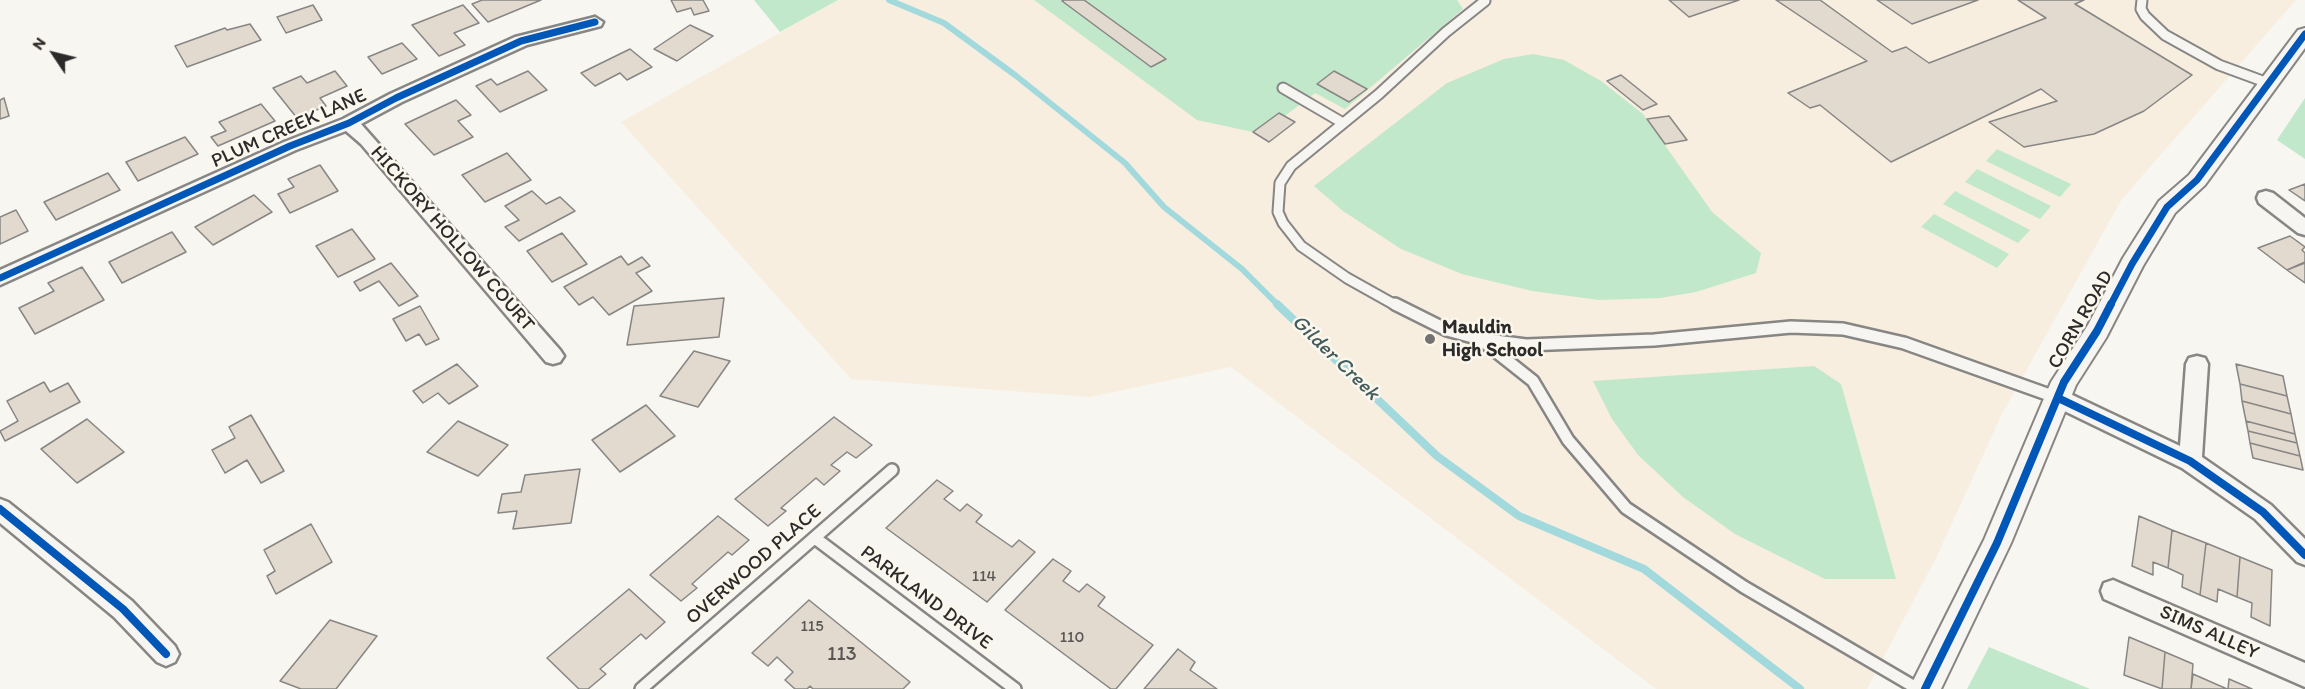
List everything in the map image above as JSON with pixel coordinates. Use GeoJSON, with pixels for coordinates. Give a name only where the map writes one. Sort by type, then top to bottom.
{"type":"FeatureCollection","features":[{"type":"Feature","properties":{"kind":"street","name":"PLUM CREEK LANE"},"geometry":{"type":"LineString","coordinates":[[0,278],[290,146],[349,123],[396,98],[520,41],[595,22]]}},
{"type":"Feature","properties":{"kind":"street","name":"CORN ROAD"},"geometry":{"type":"LineString","coordinates":[[1925,689],[1997,543],[2064,382],[2097,331],[2132,264],[2167,207],[2197,180],[2305,34]]}},
{"type":"Feature","properties":{"kind":"street","name":"HICKORY HOLLOW COURT"},"geometry":{"type":"LineString","coordinates":[[349,123],[367,140],[554,356]]}},
{"type":"Feature","properties":{"kind":"street"},"geometry":{"type":"LineString","coordinates":[[2266,198],[2305,228]]}},
{"type":"Feature","properties":{"kind":"street"},"geometry":{"type":"LineString","coordinates":[[2190,461],[2196,364]]}},
{"type":"Feature","properties":{"kind":"street"},"geometry":{"type":"LineString","coordinates":[[2058,398],[2190,461],[2263,512],[2305,555]]}},
{"type":"Feature","properties":{"kind":"street"},"geometry":{"type":"LineString","coordinates":[[0,509],[123,609],[166,654]]}},
{"type":"Feature","properties":{"kind":"street","name":"SIMS ALLEY"},"geometry":{"type":"LineString","coordinates":[[2113,591],[2305,675]]}},
{"type":"Feature","properties":{"kind":"lane"},"geometry":{"type":"LineString","coordinates":[[1483,0],[1485,1],[1291,166],[1280,183],[1277,200],[1283,224],[1301,246],[1347,278],[1398,306],[1447,330],[1480,339],[1526,345],[1654,339],[1791,327],[1843,329],[1904,342],[2058,398]]}},
{"type":"Feature","properties":{"kind":"lane"},"geometry":{"type":"LineString","coordinates":[[2142,0],[2141,9],[2145,16],[2165,35],[2219,65],[2268,83]]}},
{"type":"Feature","properties":{"kind":"lane"},"geometry":{"type":"LineString","coordinates":[[1283,88],[1343,123]]}},
{"type":"Feature","properties":{"kind":"lane"},"geometry":{"type":"LineString","coordinates":[[1480,339],[1533,381],[1568,440],[1626,508],[1743,587],[1918,689]]}},
{"type":"Feature","properties":{"kind":"lane","name":"OVERWOOD PLACE"},"geometry":{"type":"LineString","coordinates":[[641,689],[892,470]]}},
{"type":"Feature","properties":{"kind":"lane","name":"PARKLAND DRIVE"},"geometry":{"type":"LineString","coordinates":[[815,538],[1014,689]]}},
{"type":"Feature","properties":{"kind":"shaded area","name":"Mauldin High School"},"geometry":{"type":"Polygon","coordinates":[[[838,0],[2296,0],[2122,199],[2002,414],[1937,556],[1867,689],[1656,689],[1231,367],[1090,397],[851,379],[621,122],[838,0]]]}},
{"type":"Feature","properties":{"kind":"green space"},"geometry":{"type":"Polygon","coordinates":[[[754,0],[838,0],[780,32],[754,0]]]}},
{"type":"Feature","properties":{"kind":"green space"},"geometry":{"type":"Polygon","coordinates":[[[1034,0],[1457,0],[1463,9],[1345,109],[1315,93],[1285,116],[1279,113],[1253,132],[1197,120],[1034,0]]]}},
{"type":"Feature","properties":{"kind":"green space"},"geometry":{"type":"Polygon","coordinates":[[[1533,54],[1564,60],[1601,81],[1643,114],[1712,212],[1761,253],[1756,273],[1696,292],[1660,298],[1599,300],[1532,291],[1462,274],[1401,249],[1343,211],[1314,186],[1447,83],[1504,59],[1533,54]]]}},
{"type":"Feature","properties":{"kind":"green space"},"geometry":{"type":"Polygon","coordinates":[[[2305,98],[2305,159],[2277,140],[2305,98]]]}},
{"type":"Feature","properties":{"kind":"green space"},"geometry":{"type":"Polygon","coordinates":[[[1997,149],[2071,184],[2060,197],[1986,161],[1997,149]]]}},
{"type":"Feature","properties":{"kind":"green space"},"geometry":{"type":"Polygon","coordinates":[[[1977,169],[2051,206],[2040,219],[1965,182],[1977,169]]]}},
{"type":"Feature","properties":{"kind":"green space"},"geometry":{"type":"Polygon","coordinates":[[[1955,191],[2030,230],[2018,243],[1943,204],[1955,191]]]}},
{"type":"Feature","properties":{"kind":"green space"},"geometry":{"type":"Polygon","coordinates":[[[1934,214],[2009,254],[1997,268],[1921,227],[1934,214]]]}},
{"type":"Feature","properties":{"kind":"green space"},"geometry":{"type":"Polygon","coordinates":[[[1814,366],[1841,384],[1896,579],[1825,579],[1735,534],[1683,497],[1638,455],[1612,419],[1593,381],[1814,366]]]}},
{"type":"Feature","properties":{"kind":"green space"},"geometry":{"type":"Polygon","coordinates":[[[1989,647],[2090,689],[1967,689],[1989,647]]]}},
{"type":"Feature","properties":{"kind":"building"},"geometry":{"type":"Polygon","coordinates":[[[482,0],[541,0],[488,22],[472,4],[482,0]]]}},
{"type":"Feature","properties":{"kind":"building"},"geometry":{"type":"Polygon","coordinates":[[[671,0],[703,0],[709,11],[694,15],[691,8],[677,12],[671,0]]]}},
{"type":"Feature","properties":{"kind":"building"},"geometry":{"type":"Polygon","coordinates":[[[1084,0],[1166,59],[1151,67],[1062,1],[1084,0]]]}},
{"type":"Feature","properties":{"kind":"building"},"geometry":{"type":"Polygon","coordinates":[[[1669,0],[1739,0],[1689,17],[1669,0]]]}},
{"type":"Feature","properties":{"kind":"building"},"geometry":{"type":"Polygon","coordinates":[[[1776,0],[1820,0],[1892,52],[1906,47],[1929,63],[2046,18],[2018,0],[2084,0],[2075,4],[2192,75],[2144,111],[2094,134],[2024,147],[1989,122],[2057,101],[2041,89],[1891,162],[1820,105],[1810,108],[1788,93],[1867,61],[1776,0]]]}},
{"type":"Feature","properties":{"kind":"building"},"geometry":{"type":"Polygon","coordinates":[[[1877,0],[1978,0],[1912,24],[1877,0]]]}},
{"type":"Feature","properties":{"kind":"building"},"geometry":{"type":"Polygon","coordinates":[[[313,5],[322,20],[286,33],[277,17],[313,5]]]}},
{"type":"Feature","properties":{"kind":"building"},"geometry":{"type":"Polygon","coordinates":[[[463,5],[479,23],[454,33],[465,45],[439,56],[412,25],[463,5]]]}},
{"type":"Feature","properties":{"kind":"building"},"geometry":{"type":"Polygon","coordinates":[[[250,24],[261,40],[187,67],[175,46],[225,28],[227,30],[250,24]]]}},
{"type":"Feature","properties":{"kind":"building"},"geometry":{"type":"Polygon","coordinates":[[[690,25],[713,36],[677,61],[654,49],[690,25]]]}},
{"type":"Feature","properties":{"kind":"building"},"geometry":{"type":"Polygon","coordinates":[[[402,43],[417,59],[382,74],[368,57],[402,43]]]}},
{"type":"Feature","properties":{"kind":"building"},"geometry":{"type":"Polygon","coordinates":[[[630,49],[652,67],[627,80],[620,73],[595,86],[581,73],[630,49]]]}},
{"type":"Feature","properties":{"kind":"building"},"geometry":{"type":"Polygon","coordinates":[[[335,71],[347,86],[320,98],[326,106],[297,118],[273,88],[301,76],[307,83],[335,71]]]}},
{"type":"Feature","properties":{"kind":"building"},"geometry":{"type":"Polygon","coordinates":[[[528,71],[547,90],[500,112],[476,86],[491,79],[497,85],[528,71]]]}},
{"type":"Feature","properties":{"kind":"building"},"geometry":{"type":"Polygon","coordinates":[[[1334,71],[1367,89],[1349,102],[1317,84],[1334,71]]]}},
{"type":"Feature","properties":{"kind":"building"},"geometry":{"type":"Polygon","coordinates":[[[1621,75],[1657,104],[1643,110],[1607,81],[1621,75]]]}},
{"type":"Feature","properties":{"kind":"building"},"geometry":{"type":"Polygon","coordinates":[[[4,98],[9,116],[0,119],[0,100],[4,98]]]}},
{"type":"Feature","properties":{"kind":"building"},"geometry":{"type":"Polygon","coordinates":[[[456,100],[471,115],[458,121],[473,137],[434,155],[405,124],[456,100]]]}},
{"type":"Feature","properties":{"kind":"building"},"geometry":{"type":"Polygon","coordinates":[[[261,104],[275,121],[218,146],[211,137],[226,131],[219,122],[261,104]]]}},
{"type":"Feature","properties":{"kind":"building"},"geometry":{"type":"Polygon","coordinates":[[[1279,113],[1295,122],[1269,142],[1253,132],[1279,113]]]}},
{"type":"Feature","properties":{"kind":"building"},"geometry":{"type":"Polygon","coordinates":[[[1669,116],[1687,140],[1665,144],[1647,119],[1669,116]]]}},
{"type":"Feature","properties":{"kind":"building"},"geometry":{"type":"Polygon","coordinates":[[[185,137],[198,154],[138,181],[126,162],[185,137]]]}},
{"type":"Feature","properties":{"kind":"building"},"geometry":{"type":"Polygon","coordinates":[[[507,153],[531,180],[485,202],[462,175],[507,153]]]}},
{"type":"Feature","properties":{"kind":"building"},"geometry":{"type":"Polygon","coordinates":[[[320,165],[338,191],[290,213],[278,194],[294,187],[288,179],[320,165]]]}},
{"type":"Feature","properties":{"kind":"building"},"geometry":{"type":"Polygon","coordinates":[[[108,173],[120,190],[56,220],[44,202],[108,173]]]}},
{"type":"Feature","properties":{"kind":"building"},"geometry":{"type":"Polygon","coordinates":[[[2305,184],[2305,201],[2289,190],[2305,184]]]}},
{"type":"Feature","properties":{"kind":"building"},"geometry":{"type":"Polygon","coordinates":[[[532,191],[546,204],[560,197],[575,211],[519,241],[505,227],[519,220],[505,206],[532,191]]]}},
{"type":"Feature","properties":{"kind":"building"},"geometry":{"type":"Polygon","coordinates":[[[254,195],[272,212],[213,245],[195,227],[254,195]]]}},
{"type":"Feature","properties":{"kind":"building"},"geometry":{"type":"Polygon","coordinates":[[[16,210],[28,231],[0,244],[0,217],[16,210]]]}},
{"type":"Feature","properties":{"kind":"building"},"geometry":{"type":"Polygon","coordinates":[[[352,229],[375,259],[338,277],[316,246],[352,229]]]}},
{"type":"Feature","properties":{"kind":"building"},"geometry":{"type":"Polygon","coordinates":[[[172,232],[186,252],[122,283],[109,262],[172,232]]]}},
{"type":"Feature","properties":{"kind":"building"},"geometry":{"type":"Polygon","coordinates":[[[562,233],[587,264],[552,282],[527,251],[562,233]]]}},
{"type":"Feature","properties":{"kind":"building"},"geometry":{"type":"Polygon","coordinates":[[[2290,236],[2305,247],[2302,250],[2305,253],[2305,262],[2287,270],[2258,248],[2290,236]]]}},
{"type":"Feature","properties":{"kind":"building"},"geometry":{"type":"Polygon","coordinates":[[[621,256],[628,265],[642,257],[650,266],[636,273],[652,291],[609,315],[593,297],[579,305],[564,287],[621,256]]]}},
{"type":"Feature","properties":{"kind":"building"},"geometry":{"type":"Polygon","coordinates":[[[391,263],[418,296],[399,306],[379,281],[360,291],[354,282],[391,263]]]}},
{"type":"Feature","properties":{"kind":"building"},"geometry":{"type":"Polygon","coordinates":[[[2305,263],[2305,283],[2287,270],[2305,263]]]}},
{"type":"Feature","properties":{"kind":"building"},"geometry":{"type":"Polygon","coordinates":[[[82,267],[104,300],[35,334],[19,308],[54,291],[48,283],[82,267]]]}},
{"type":"Feature","properties":{"kind":"building"},"geometry":{"type":"Polygon","coordinates":[[[724,298],[719,337],[627,345],[634,306],[724,298]]]}},
{"type":"Feature","properties":{"kind":"building"},"geometry":{"type":"Polygon","coordinates":[[[420,306],[439,339],[426,345],[419,334],[406,341],[393,319],[420,306]]]}},
{"type":"Feature","properties":{"kind":"building"},"geometry":{"type":"Polygon","coordinates":[[[694,351],[730,361],[698,407],[660,396],[694,351]]]}},
{"type":"Feature","properties":{"kind":"building"},"geometry":{"type":"Polygon","coordinates":[[[457,364],[478,386],[449,404],[438,393],[423,403],[413,391],[457,364]]]}},
{"type":"Feature","properties":{"kind":"building"},"geometry":{"type":"Polygon","coordinates":[[[2236,364],[2283,376],[2287,396],[2240,384],[2236,364]]]}},
{"type":"Feature","properties":{"kind":"building"},"geometry":{"type":"Polygon","coordinates":[[[44,382],[50,392],[68,383],[80,402],[5,441],[0,431],[18,421],[7,401],[44,382]]]}},
{"type":"Feature","properties":{"kind":"building"},"geometry":{"type":"Polygon","coordinates":[[[2240,384],[2287,396],[2291,414],[2242,401],[2240,384]]]}},
{"type":"Feature","properties":{"kind":"building"},"geometry":{"type":"Polygon","coordinates":[[[2242,401],[2291,414],[2295,434],[2246,421],[2242,401]]]}},
{"type":"Feature","properties":{"kind":"building"},"geometry":{"type":"Polygon","coordinates":[[[646,405],[675,436],[620,472],[592,440],[646,405]]]}},
{"type":"Feature","properties":{"kind":"building"},"geometry":{"type":"Polygon","coordinates":[[[251,415],[284,471],[261,483],[247,460],[225,473],[212,450],[235,438],[229,427],[251,415]]]}},
{"type":"Feature","properties":{"kind":"building"},"geometry":{"type":"Polygon","coordinates":[[[834,417],[872,445],[856,458],[847,452],[831,465],[840,471],[824,485],[816,478],[781,508],[786,511],[768,526],[735,499],[834,417]]]}},
{"type":"Feature","properties":{"kind":"building"},"geometry":{"type":"Polygon","coordinates":[[[87,419],[124,452],[77,483],[41,449],[87,419]]]}},
{"type":"Feature","properties":{"kind":"building"},"geometry":{"type":"Polygon","coordinates":[[[458,421],[508,445],[478,476],[427,452],[458,421]]]}},
{"type":"Feature","properties":{"kind":"building"},"geometry":{"type":"Polygon","coordinates":[[[2246,421],[2295,434],[2297,443],[2248,431],[2246,421]]]}},
{"type":"Feature","properties":{"kind":"building"},"geometry":{"type":"Polygon","coordinates":[[[2248,431],[2297,443],[2300,456],[2250,443],[2248,431]]]}},
{"type":"Feature","properties":{"kind":"building"},"geometry":{"type":"Polygon","coordinates":[[[2250,443],[2300,456],[2303,470],[2253,458],[2250,443]]]}},
{"type":"Feature","properties":{"kind":"building"},"geometry":{"type":"Polygon","coordinates":[[[580,469],[571,523],[513,529],[517,511],[498,513],[502,494],[521,492],[525,475],[580,469]]]}},
{"type":"Feature","properties":{"kind":"building"},"geometry":{"type":"Polygon","coordinates":[[[937,480],[953,491],[944,499],[960,511],[967,504],[982,515],[976,522],[1012,547],[1019,540],[1035,552],[987,602],[886,528],[937,480]]]}},
{"type":"Feature","properties":{"kind":"building"},"geometry":{"type":"Polygon","coordinates":[[[718,516],[749,540],[732,555],[728,552],[692,584],[697,588],[681,601],[650,575],[718,516]]]}},
{"type":"Feature","properties":{"kind":"building"},"geometry":{"type":"Polygon","coordinates":[[[2139,516],[2172,530],[2168,568],[2153,562],[2153,575],[2132,566],[2139,516]]]}},
{"type":"Feature","properties":{"kind":"building"},"geometry":{"type":"Polygon","coordinates":[[[311,524],[332,562],[276,594],[267,576],[275,571],[264,550],[311,524]]]}},
{"type":"Feature","properties":{"kind":"building"},"geometry":{"type":"Polygon","coordinates":[[[2172,530],[2206,543],[2200,595],[2182,587],[2183,575],[2168,568],[2172,530]]]}},
{"type":"Feature","properties":{"kind":"building"},"geometry":{"type":"Polygon","coordinates":[[[2206,543],[2240,557],[2237,597],[2218,589],[2217,602],[2200,595],[2206,543]]]}},
{"type":"Feature","properties":{"kind":"building"},"geometry":{"type":"Polygon","coordinates":[[[2240,557],[2272,570],[2270,626],[2251,617],[2252,603],[2237,597],[2240,557]]]}},
{"type":"Feature","properties":{"kind":"building"},"geometry":{"type":"Polygon","coordinates":[[[1053,559],[1071,571],[1063,581],[1079,592],[1087,584],[1105,597],[1098,606],[1153,645],[1116,689],[1111,689],[1005,610],[1053,559]]]}},
{"type":"Feature","properties":{"kind":"building"},"geometry":{"type":"Polygon","coordinates":[[[629,589],[665,622],[646,639],[641,634],[600,669],[606,674],[588,689],[579,689],[547,658],[629,589]]]}},
{"type":"Feature","properties":{"kind":"building"},"geometry":{"type":"Polygon","coordinates":[[[809,600],[910,682],[903,689],[813,689],[810,686],[807,689],[795,689],[785,680],[793,672],[777,657],[768,666],[752,653],[809,600]]]}},
{"type":"Feature","properties":{"kind":"building"},"geometry":{"type":"Polygon","coordinates":[[[330,620],[377,636],[336,689],[301,689],[280,681],[330,620]]]}},
{"type":"Feature","properties":{"kind":"building"},"geometry":{"type":"Polygon","coordinates":[[[2129,637],[2165,652],[2162,689],[2124,675],[2129,637]]]}},
{"type":"Feature","properties":{"kind":"building"},"geometry":{"type":"Polygon","coordinates":[[[1178,649],[1195,662],[1190,670],[1217,689],[1144,689],[1178,649]]]}},
{"type":"Feature","properties":{"kind":"building"},"geometry":{"type":"Polygon","coordinates":[[[2165,652],[2193,664],[2191,689],[2162,689],[2165,652]]]}},
{"type":"Feature","properties":{"kind":"building"},"geometry":{"type":"Polygon","coordinates":[[[2193,674],[2227,689],[2191,689],[2193,674]]]}},
{"type":"Feature","properties":{"kind":"building"},"geometry":{"type":"Polygon","coordinates":[[[2229,679],[2252,689],[2228,689],[2229,679]]]}},
{"type":"Feature","properties":{"kind":"waterway","name":"Gilder Creek"},"geometry":{"type":"LineString","coordinates":[[889,0],[944,23],[1015,75],[1125,163],[1164,207],[1242,269],[1277,304]]}},
{"type":"Feature","properties":{"kind":"waterway","name":"Gilder Creek"},"geometry":{"type":"LineString","coordinates":[[1277,304],[1437,456],[1519,516],[1644,569],[1800,689]]}},
{"type":"Feature","properties":{"kind":"cycle path"},"geometry":{"type":"LineString","coordinates":[[0,278],[290,146],[349,123],[396,98],[521,41],[595,22]]}},
{"type":"Feature","properties":{"kind":"cycle path"},"geometry":{"type":"LineString","coordinates":[[1925,689],[1997,543],[2064,382],[2097,331],[2132,264],[2167,207],[2197,180],[2305,34]]}},
{"type":"Feature","properties":{"kind":"cycle path"},"geometry":{"type":"LineString","coordinates":[[2058,398],[2190,461],[2263,512],[2305,555]]}},
{"type":"Feature","properties":{"kind":"cycle path"},"geometry":{"type":"LineString","coordinates":[[0,509],[123,609],[166,654]]}},
{"type":"Feature","properties":{"kind":"place","name":"Mauldin High School"},"geometry":{"type":"Point","coordinates":[1430,339]}}]}
